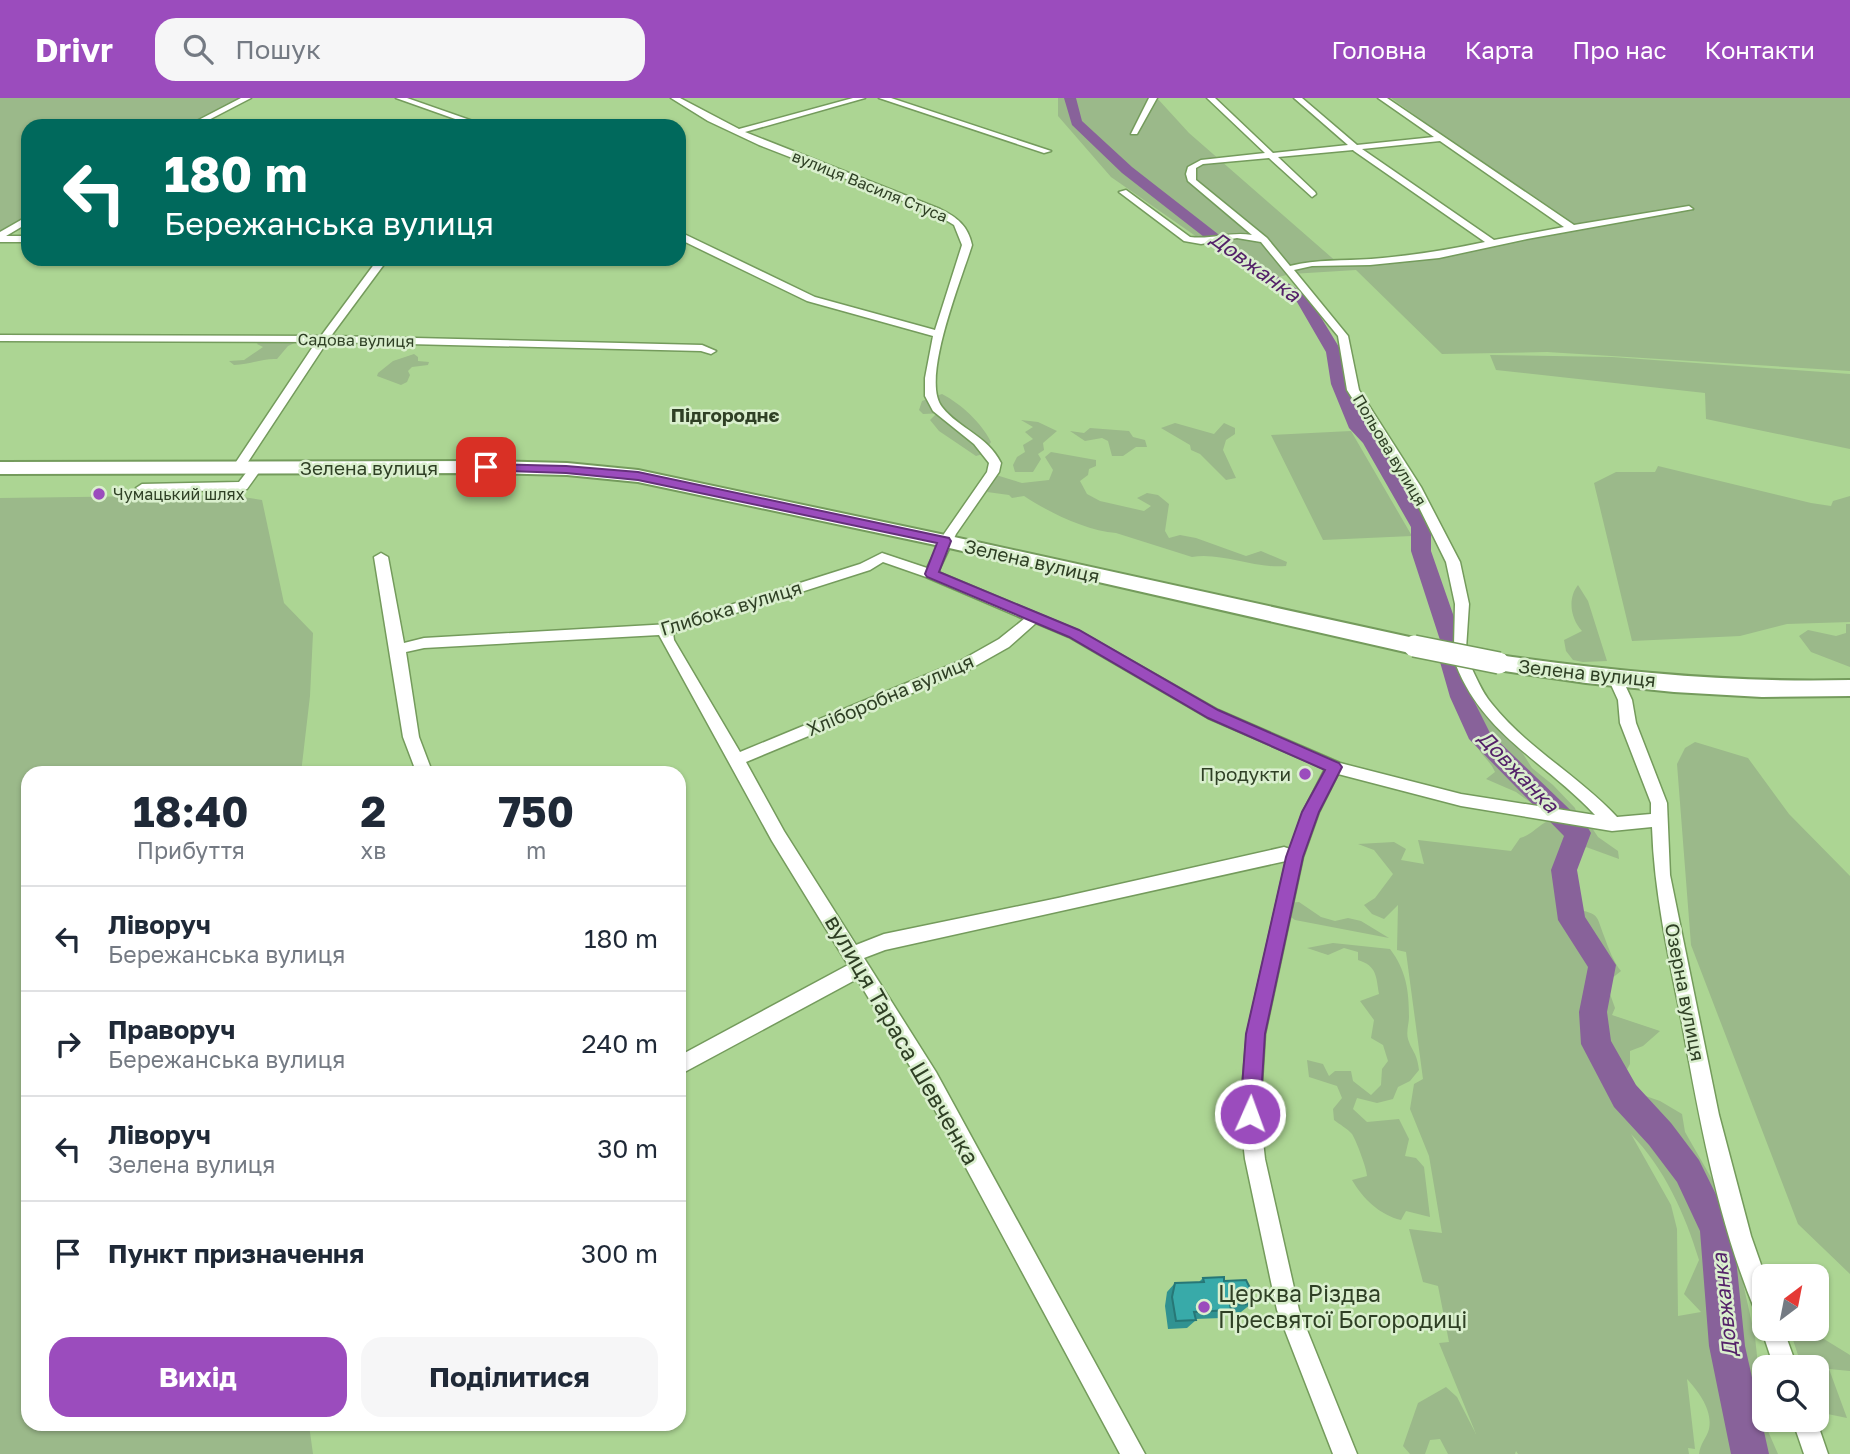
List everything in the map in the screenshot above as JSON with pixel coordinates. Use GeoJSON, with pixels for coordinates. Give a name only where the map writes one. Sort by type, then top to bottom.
{"type":"FeatureCollection","features":[{"type":"Feature","properties":{"kind":"highway","name":"Зелена вулиця"},"geometry":{"type":"LineString","coordinates":[[0,468],[486,467],[566,469],[638,476],[1499,663],[1615,678],[1737,687],[1850,688]]}},
{"type":"Feature","properties":{"kind":"street"},"geometry":{"type":"LineString","coordinates":[[205,119],[247,98]]}},
{"type":"Feature","properties":{"kind":"street"},"geometry":{"type":"LineString","coordinates":[[400,98],[462,119]]}},
{"type":"Feature","properties":{"kind":"street","name":"вулиця Василя Стуса"},"geometry":{"type":"LineString","coordinates":[[675,98],[737,132],[954,220],[965,231],[967,244],[939,334],[930,372],[929,394],[934,407],[987,450],[995,463],[993,472],[945,541]]}},
{"type":"Feature","properties":{"kind":"street"},"geometry":{"type":"LineString","coordinates":[[737,132],[861,98]]}},
{"type":"Feature","properties":{"kind":"street"},"geometry":{"type":"LineString","coordinates":[[883,98],[1047,151]]}},
{"type":"Feature","properties":{"kind":"street"},"geometry":{"type":"LineString","coordinates":[[1134,132],[1153,98]]}},
{"type":"Feature","properties":{"kind":"street"},"geometry":{"type":"LineString","coordinates":[[1211,98],[1312,194]]}},
{"type":"Feature","properties":{"kind":"street"},"geometry":{"type":"LineString","coordinates":[[1298,98],[1357,149],[1492,243]]}},
{"type":"Feature","properties":{"kind":"street"},"geometry":{"type":"LineString","coordinates":[[1382,98],[1573,229]]}},
{"type":"Feature","properties":{"kind":"street"},"geometry":{"type":"LineString","coordinates":[[1270,156],[1441,139]]}},
{"type":"Feature","properties":{"kind":"street","name":"Польова вулиця"},"geometry":{"type":"LineString","coordinates":[[1270,156],[1201,162],[1192,167],[1190,174],[1192,181],[1201,190],[1243,220],[1264,240],[1343,337],[1353,390],[1415,487],[1453,562],[1462,604],[1461,645]]}},
{"type":"Feature","properties":{"kind":"street"},"geometry":{"type":"LineString","coordinates":[[1124,192],[1187,239],[1237,235],[1264,240]]}},
{"type":"Feature","properties":{"kind":"street"},"geometry":{"type":"LineString","coordinates":[[1288,269],[1322,262],[1411,259],[1689,209]]}},
{"type":"Feature","properties":{"kind":"street"},"geometry":{"type":"LineString","coordinates":[[0,238],[21,224]]}},
{"type":"Feature","properties":{"kind":"street"},"geometry":{"type":"LineString","coordinates":[[0,238],[21,239]]}},
{"type":"Feature","properties":{"kind":"street"},"geometry":{"type":"LineString","coordinates":[[686,238],[811,299],[939,334]]}},
{"type":"Feature","properties":{"kind":"street"},"geometry":{"type":"LineString","coordinates":[[142,488],[243,486],[247,468],[323,340],[378,266]]}},
{"type":"Feature","properties":{"kind":"street","name":"Садова вулиця"},"geometry":{"type":"LineString","coordinates":[[0,338],[492,342],[702,348],[711,351]]}},
{"type":"Feature","properties":{"kind":"street"},"geometry":{"type":"LineString","coordinates":[[931,574],[945,541]]}},
{"type":"Feature","properties":{"kind":"street"},"geometry":{"type":"LineString","coordinates":[[381,557],[411,737],[422,766]]}},
{"type":"Feature","properties":{"kind":"street","name":"Глибока вулиця"},"geometry":{"type":"LineString","coordinates":[[398,649],[424,643],[665,630],[865,567],[882,558],[931,574],[1074,634],[1213,714],[1334,767],[1461,800],[1563,817],[1614,824],[1660,820]]}},
{"type":"Feature","properties":{"kind":"street","name":"Хліборобна вулиця"},"geometry":{"type":"LineString","coordinates":[[736,760],[957,668],[1018,632],[1035,616]]}},
{"type":"Feature","properties":{"kind":"street","name":"вулиця Тараса Шевченка"},"geometry":{"type":"LineString","coordinates":[[665,630],[667,640],[736,760],[855,962],[929,1079],[1133,1454]]}},
{"type":"Feature","properties":{"kind":"street"},"geometry":{"type":"LineString","coordinates":[[1463,665],[1478,696],[1500,720],[1614,824]]}},
{"type":"Feature","properties":{"kind":"street","name":"Озерна вулиця"},"geometry":{"type":"LineString","coordinates":[[1615,678],[1625,700],[1628,723],[1652,783],[1660,820],[1662,875],[1709,1115],[1740,1236],[1752,1270]]}},
{"type":"Feature","properties":{"kind":"street"},"geometry":{"type":"LineString","coordinates":[[1334,767],[1311,812],[1295,857],[1256,1034],[1250,1114],[1255,1159],[1288,1310],[1345,1454]]}},
{"type":"Feature","properties":{"kind":"street"},"geometry":{"type":"LineString","coordinates":[[686,1062],[884,942],[1058,906],[1284,854],[1295,857]]}},
{"type":"Feature","properties":{"kind":"street"},"geometry":{"type":"LineString","coordinates":[[1808,1432],[1816,1454]]}},
{"type":"Feature","properties":{"kind":"green space"},"geometry":{"type":"Polygon","coordinates":[[[0,98],[243,98],[201,119],[21,119],[21,220],[0,231],[0,98]]]}},
{"type":"Feature","properties":{"kind":"green space"},"geometry":{"type":"Polygon","coordinates":[[[1058,98],[1157,98],[1189,133],[1339,264],[1576,231],[1391,98],[1850,98],[1850,371],[1547,352],[1442,354],[1356,270],[1291,274],[1260,281],[1111,177],[1058,116],[1058,98]]]}},
{"type":"Feature","properties":{"kind":"green space"},"geometry":{"type":"Polygon","coordinates":[[[259,341],[299,341],[288,346],[277,359],[234,365],[229,361],[244,360],[263,347],[257,344],[259,341]]]}},
{"type":"Feature","properties":{"kind":"green space"},"geometry":{"type":"Polygon","coordinates":[[[414,354],[418,361],[429,362],[428,365],[412,367],[408,371],[410,375],[407,382],[401,385],[377,376],[393,361],[414,354]]]}},
{"type":"Feature","properties":{"kind":"green space"},"geometry":{"type":"Polygon","coordinates":[[[1490,355],[1612,357],[1850,374],[1850,449],[1706,419],[1705,393],[1496,370],[1490,355]]]}},
{"type":"Feature","properties":{"kind":"green space"},"geometry":{"type":"Polygon","coordinates":[[[942,394],[970,414],[982,427],[991,442],[983,454],[976,456],[939,431],[930,420],[936,414],[944,413],[923,414],[919,410],[922,401],[942,394]]]}},
{"type":"Feature","properties":{"kind":"green space"},"geometry":{"type":"Polygon","coordinates":[[[1021,420],[1038,422],[1057,431],[1043,443],[1044,450],[1038,454],[1041,459],[1033,472],[1015,472],[1013,465],[1017,457],[1025,452],[1023,445],[1033,439],[1025,432],[1033,427],[1021,420]]]}},
{"type":"Feature","properties":{"kind":"green space"},"geometry":{"type":"Polygon","coordinates":[[[1175,423],[1214,434],[1224,423],[1235,428],[1235,434],[1226,440],[1223,450],[1236,478],[1226,480],[1200,454],[1191,450],[1190,445],[1161,428],[1175,423]]]}},
{"type":"Feature","properties":{"kind":"green space"},"geometry":{"type":"Polygon","coordinates":[[[1090,428],[1129,431],[1133,437],[1145,440],[1147,447],[1136,447],[1123,456],[1112,456],[1108,441],[1102,438],[1085,441],[1070,431],[1084,433],[1090,428]]]}},
{"type":"Feature","properties":{"kind":"green space"},"geometry":{"type":"Polygon","coordinates":[[[1351,431],[1412,536],[1323,540],[1271,435],[1351,431]]]}},
{"type":"Feature","properties":{"kind":"green space"},"geometry":{"type":"Polygon","coordinates":[[[1051,452],[1096,460],[1096,466],[1089,469],[1088,475],[1080,481],[1087,494],[1100,501],[1144,511],[1151,506],[1137,498],[1147,493],[1158,495],[1169,504],[1165,531],[1169,538],[1180,535],[1196,538],[1246,556],[1261,551],[1287,562],[1286,566],[1215,557],[1192,557],[1116,533],[1080,525],[1024,496],[1012,498],[1009,495],[987,492],[996,475],[1022,483],[1049,480],[1053,470],[1045,457],[1051,452]]]}},
{"type":"Feature","properties":{"kind":"green space"},"geometry":{"type":"Polygon","coordinates":[[[1658,466],[1811,503],[1831,506],[1833,501],[1850,496],[1850,622],[1787,624],[1740,636],[1632,641],[1594,483],[1616,472],[1655,472],[1658,466]]]}},
{"type":"Feature","properties":{"kind":"green space"},"geometry":{"type":"Polygon","coordinates":[[[230,495],[262,500],[284,603],[313,633],[310,696],[302,766],[21,766],[21,1431],[310,1431],[313,1454],[0,1454],[0,498],[230,495]]]}},
{"type":"Feature","properties":{"kind":"green space"},"geometry":{"type":"Polygon","coordinates":[[[1578,585],[1588,601],[1607,661],[1573,660],[1566,651],[1564,640],[1582,631],[1575,621],[1572,609],[1572,596],[1578,585]]]}},
{"type":"Feature","properties":{"kind":"green space"},"geometry":{"type":"Polygon","coordinates":[[[1846,624],[1850,624],[1850,667],[1811,652],[1799,636],[1808,630],[1836,636],[1846,633],[1846,624]]]}},
{"type":"Feature","properties":{"kind":"green space"},"geometry":{"type":"Polygon","coordinates":[[[1457,666],[1472,668],[1475,672],[1473,677],[1503,733],[1520,749],[1532,768],[1575,808],[1577,814],[1537,807],[1516,792],[1486,779],[1495,772],[1476,744],[1484,737],[1482,731],[1468,722],[1460,703],[1452,697],[1446,679],[1446,670],[1457,666]]]}},
{"type":"Feature","properties":{"kind":"green space"},"geometry":{"type":"Polygon","coordinates":[[[1695,742],[1748,758],[1789,814],[1850,876],[1850,1274],[1798,1224],[1691,945],[1677,764],[1685,748],[1695,742]]]}},
{"type":"Feature","properties":{"kind":"green space"},"geometry":{"type":"Polygon","coordinates":[[[1548,821],[1576,827],[1590,825],[1598,837],[1618,851],[1619,859],[1586,847],[1580,855],[1563,860],[1571,874],[1575,909],[1596,916],[1611,955],[1621,971],[1611,979],[1610,994],[1615,1008],[1612,1015],[1660,1031],[1643,1046],[1630,1051],[1630,1064],[1624,1075],[1600,1068],[1591,1061],[1610,1098],[1631,1091],[1660,1101],[1682,1114],[1685,1132],[1725,1202],[1752,1324],[1752,1341],[1755,1341],[1757,1355],[1752,1355],[1752,1432],[1768,1432],[1778,1454],[1699,1454],[1709,1429],[1709,1415],[1700,1395],[1687,1379],[1695,1449],[1688,1448],[1689,1454],[1518,1454],[1516,1451],[1515,1454],[1448,1454],[1440,1439],[1430,1440],[1425,1454],[1410,1454],[1403,1446],[1418,1403],[1446,1387],[1457,1397],[1476,1434],[1439,1343],[1449,1342],[1438,1286],[1423,1282],[1409,1229],[1442,1233],[1429,1156],[1410,1109],[1414,1084],[1423,1079],[1406,952],[1397,950],[1398,905],[1384,919],[1372,914],[1364,905],[1375,898],[1393,874],[1374,850],[1358,844],[1394,842],[1406,849],[1401,860],[1424,864],[1418,840],[1511,851],[1520,838],[1548,821]],[[1631,1134],[1671,1205],[1677,1229],[1678,1316],[1701,1312],[1684,1294],[1699,1260],[1680,1209],[1654,1162],[1631,1134]]]}},
{"type":"Feature","properties":{"kind":"green space"},"geometry":{"type":"Polygon","coordinates":[[[1299,902],[1321,917],[1335,921],[1348,918],[1361,921],[1389,938],[1295,920],[1285,913],[1288,903],[1299,902]]]}},
{"type":"Feature","properties":{"kind":"green space"},"geometry":{"type":"Polygon","coordinates":[[[1333,943],[1390,949],[1406,981],[1409,1017],[1407,1036],[1419,1070],[1410,1081],[1398,1087],[1393,1099],[1377,1103],[1357,1098],[1353,1109],[1367,1122],[1399,1119],[1409,1139],[1405,1156],[1416,1158],[1424,1167],[1430,1217],[1406,1211],[1401,1220],[1393,1218],[1361,1194],[1352,1180],[1367,1176],[1361,1155],[1352,1134],[1334,1120],[1333,1109],[1342,1098],[1337,1086],[1309,1077],[1307,1060],[1323,1064],[1329,1076],[1335,1071],[1351,1071],[1353,1081],[1371,1095],[1381,1085],[1382,1069],[1388,1061],[1383,1045],[1371,1038],[1374,1020],[1360,1001],[1379,994],[1372,969],[1358,960],[1358,952],[1344,948],[1328,955],[1307,948],[1333,943]]]}},
{"type":"Feature","properties":{"kind":"green space"},"geometry":{"type":"Polygon","coordinates":[[[1793,1341],[1827,1341],[1850,1355],[1850,1371],[1829,1369],[1829,1355],[1798,1355],[1793,1341]]]}},
{"type":"Feature","properties":{"kind":"green space"},"geometry":{"type":"Polygon","coordinates":[[[1829,1369],[1847,1418],[1829,1414],[1829,1369]]]}},
{"type":"Feature","properties":{"kind":"building","name":"Церква Різдва Пресвятої Богородиці"},"geometry":{"type":"Polygon","coordinates":[[[1224,1277],[1224,1281],[1246,1280],[1252,1292],[1251,1304],[1230,1305],[1231,1310],[1194,1312],[1196,1320],[1176,1321],[1172,1297],[1175,1283],[1204,1282],[1203,1278],[1224,1277]]]}},
{"type":"Feature","properties":{"kind":"waterway","name":"Довжанка"},"geometry":{"type":"LineString","coordinates":[[1070,98],[1076,122],[1127,170],[1245,262],[1303,299],[1334,352],[1340,384],[1358,428],[1370,440],[1421,527],[1421,551],[1451,640],[1451,662],[1461,697],[1481,739],[1578,833],[1564,870],[1572,920],[1602,965],[1593,1012],[1596,1044],[1625,1096],[1660,1134],[1688,1171],[1716,1229],[1727,1346],[1750,1454]]}},
{"type":"Feature","properties":{"kind":"place","name":"Чумацький шлях"},"geometry":{"type":"Point","coordinates":[99,494]}},
{"type":"Feature","properties":{"kind":"place","name":"Продукти"},"geometry":{"type":"Point","coordinates":[1305,774]}},
{"type":"Feature","properties":{"kind":"place","name":"Церква Різдва Пресвятої Богородиці"},"geometry":{"type":"Point","coordinates":[1204,1307]}},
{"type":"Feature","properties":{"kind":"district","name":"Підгороднє"},"geometry":{"type":"Point","coordinates":[725,415]}},
{"type":"Feature","properties":{"kind":"route"},"geometry":{"type":"LineString","coordinates":[[486,467],[566,469],[638,476],[945,541],[931,574],[1020,609],[1074,634],[1213,714],[1334,767],[1311,812],[1295,857],[1256,1034],[1250,1114]]}}]}
